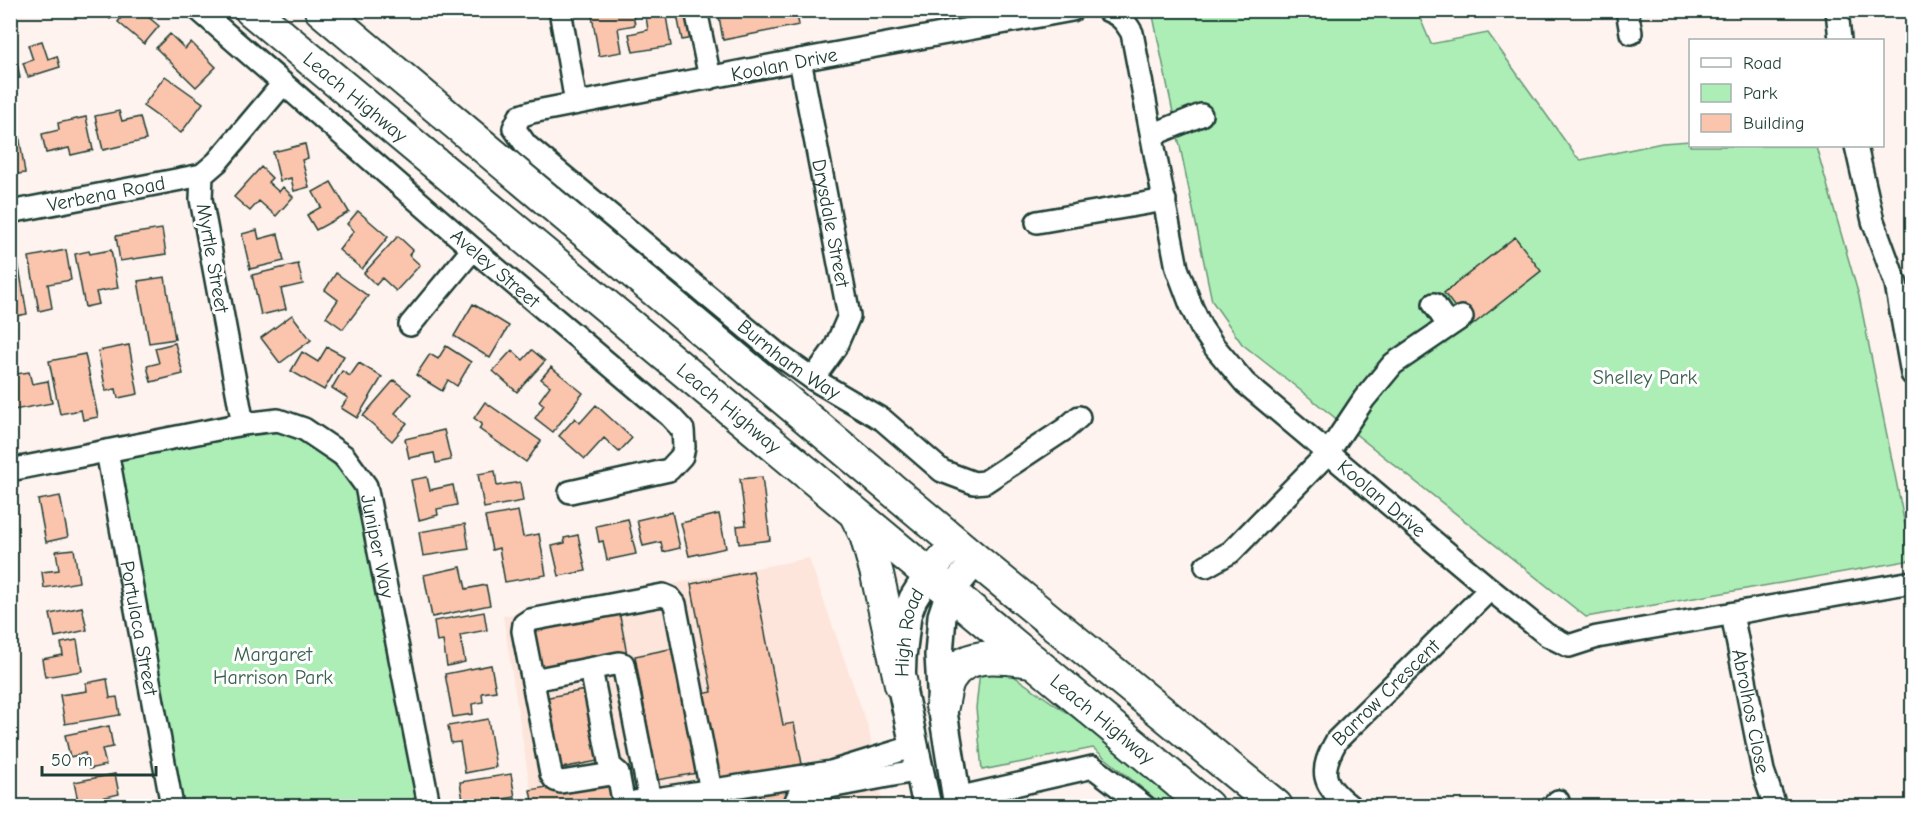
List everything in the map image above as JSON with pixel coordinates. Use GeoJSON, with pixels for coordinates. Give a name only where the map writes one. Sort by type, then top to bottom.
{"type":"FeatureCollection","features":[{"type":"Feature","properties":{"kind":"highway","name":"Leach Highway"},"geometry":{"type":"LineString","coordinates":[[251,10],[1207,807]]}},
{"type":"Feature","properties":{"kind":"highway"},"geometry":{"type":"LineString","coordinates":[[321,10],[966,551],[1276,807]]}},
{"type":"Feature","properties":{"kind":"highway"},"geometry":{"type":"LineString","coordinates":[[854,513],[866,535],[877,574],[901,684]]}},
{"type":"Feature","properties":{"kind":"highway"},"geometry":{"type":"LineString","coordinates":[[942,706],[949,679],[972,660],[996,657],[1033,662]]}},
{"type":"Feature","properties":{"kind":"main road","name":"High Road"},"geometry":{"type":"LineString","coordinates":[[927,807],[901,684],[907,615],[913,599],[939,584],[966,551]]}},
{"type":"Feature","properties":{"kind":"main road","name":"High Road"},"geometry":{"type":"LineString","coordinates":[[939,584],[942,615],[939,655],[942,706],[958,802]]}},
{"type":"Feature","properties":{"kind":"street","name":"Aveley Street"},"geometry":{"type":"LineString","coordinates":[[199,10],[282,85],[670,416],[683,430],[682,456],[669,470],[570,492]]}},
{"type":"Feature","properties":{"kind":"street"},"geometry":{"type":"LineString","coordinates":[[560,10],[576,103]]}},
{"type":"Feature","properties":{"kind":"street"},"geometry":{"type":"LineString","coordinates":[[696,10],[710,78]]}},
{"type":"Feature","properties":{"kind":"street","name":"Koolan Drive"},"geometry":{"type":"LineString","coordinates":[[519,137],[514,128],[520,116],[576,103],[1072,10]]}},
{"type":"Feature","properties":{"kind":"street"},"geometry":{"type":"LineString","coordinates":[[1627,10],[1631,33]]}},
{"type":"Feature","properties":{"kind":"street"},"geometry":{"type":"LineString","coordinates":[[1837,10],[1840,39]]}},
{"type":"Feature","properties":{"kind":"street","name":"Koolan Drive"},"geometry":{"type":"LineString","coordinates":[[1113,11],[1124,20],[1132,33],[1177,268],[1201,327],[1213,345],[1245,382],[1490,590],[1547,635],[1569,646],[1597,636],[1912,582]]}},
{"type":"Feature","properties":{"kind":"street","name":"Drysdale Street"},"geometry":{"type":"LineString","coordinates":[[800,60],[849,316],[835,348],[813,379]]}},
{"type":"Feature","properties":{"kind":"street","name":"Myrtle Street"},"geometry":{"type":"LineString","coordinates":[[243,424],[201,199],[202,175],[217,162],[282,85]]}},
{"type":"Feature","properties":{"kind":"street"},"geometry":{"type":"LineString","coordinates":[[1152,135],[1201,115]]}},
{"type":"Feature","properties":{"kind":"street","name":"Burnham Way"},"geometry":{"type":"LineString","coordinates":[[519,137],[779,355],[813,379],[883,420],[942,471],[974,483],[985,482],[996,477],[1065,429],[1078,417]]}},
{"type":"Feature","properties":{"kind":"street"},"geometry":{"type":"LineString","coordinates":[[1856,147],[1873,221],[1896,284],[1912,374]]}},
{"type":"Feature","properties":{"kind":"street","name":"Verbena Road"},"geometry":{"type":"LineString","coordinates":[[10,212],[202,175]]}},
{"type":"Feature","properties":{"kind":"street"},"geometry":{"type":"LineString","coordinates":[[1037,222],[1165,200]]}},
{"type":"Feature","properties":{"kind":"street"},"geometry":{"type":"LineString","coordinates":[[410,325],[473,249]]}},
{"type":"Feature","properties":{"kind":"street"},"geometry":{"type":"LineString","coordinates":[[1206,566],[1231,552],[1328,453],[1387,367],[1455,321],[1434,304]]}},
{"type":"Feature","properties":{"kind":"street","name":"Juniper Way"},"geometry":{"type":"LineString","coordinates":[[10,470],[243,424],[278,420],[304,429],[344,456],[366,486],[428,800],[426,807]]}},
{"type":"Feature","properties":{"kind":"street","name":"Portulaca Street"},"geometry":{"type":"LineString","coordinates":[[107,451],[172,807]]}},
{"type":"Feature","properties":{"kind":"street","name":"Barrow Crescent"},"geometry":{"type":"LineString","coordinates":[[1350,807],[1332,793],[1326,777],[1324,766],[1337,740],[1490,590]]}},
{"type":"Feature","properties":{"kind":"street"},"geometry":{"type":"LineString","coordinates":[[618,773],[561,782],[555,780],[551,774],[523,631],[524,624],[530,620],[663,596],[670,598],[675,604],[711,791]]}},
{"type":"Feature","properties":{"kind":"street","name":"Abrolhos Close"},"geometry":{"type":"LineString","coordinates":[[1732,614],[1763,771],[1775,807]]}},
{"type":"Feature","properties":{"kind":"street"},"geometry":{"type":"LineString","coordinates":[[532,680],[619,663],[625,667],[641,803]]}},
{"type":"Feature","properties":{"kind":"street"},"geometry":{"type":"LineString","coordinates":[[591,669],[610,766],[618,773],[624,805],[711,791],[827,765],[865,767]]}},
{"type":"Feature","properties":{"kind":"street"},"geometry":{"type":"LineString","coordinates":[[795,803],[799,794],[865,767],[918,758]]}},
{"type":"Feature","properties":{"kind":"street"},"geometry":{"type":"LineString","coordinates":[[958,802],[1093,767],[1144,807]]}},
{"type":"Feature","properties":{"kind":"shaded area"},"geometry":{"type":"Polygon","coordinates":[[[809,558],[869,730],[883,806],[533,806],[503,616],[809,558]]]}},
{"type":"Feature","properties":{"kind":"green space","name":"Shelley Park"},"geometry":{"type":"Polygon","coordinates":[[[1152,11],[1417,11],[1431,44],[1488,33],[1575,155],[1581,160],[1662,143],[1689,141],[1689,147],[1816,147],[1859,296],[1912,560],[1586,617],[1242,344],[1212,301],[1152,11]]]}},
{"type":"Feature","properties":{"kind":"green space","name":"Margaret Harrison Park"},"geometry":{"type":"Polygon","coordinates":[[[276,429],[321,451],[357,488],[416,794],[410,806],[181,806],[117,457],[276,429]]]}},
{"type":"Feature","properties":{"kind":"green space"},"geometry":{"type":"Polygon","coordinates":[[[1002,668],[1073,717],[1182,806],[1164,806],[1093,748],[982,770],[976,708],[980,671],[1002,668]]]}},
{"type":"Feature","properties":{"kind":"building"},"geometry":{"type":"Polygon","coordinates":[[[102,10],[120,10],[110,19],[102,10]]]}},
{"type":"Feature","properties":{"kind":"building"},"geometry":{"type":"Polygon","coordinates":[[[127,10],[140,10],[159,26],[144,44],[118,22],[127,10]]]}},
{"type":"Feature","properties":{"kind":"building"},"geometry":{"type":"Polygon","coordinates":[[[591,10],[632,10],[635,25],[618,28],[622,52],[599,56],[591,10]]]}},
{"type":"Feature","properties":{"kind":"building"},"geometry":{"type":"Polygon","coordinates":[[[645,10],[665,10],[671,46],[633,52],[629,34],[648,30],[645,10]]]}},
{"type":"Feature","properties":{"kind":"building"},"geometry":{"type":"Polygon","coordinates":[[[676,10],[689,10],[694,38],[682,40],[676,10]]]}},
{"type":"Feature","properties":{"kind":"building"},"geometry":{"type":"Polygon","coordinates":[[[718,10],[738,10],[739,16],[769,10],[796,10],[799,25],[723,40],[718,10]]]}},
{"type":"Feature","properties":{"kind":"building"},"geometry":{"type":"Polygon","coordinates":[[[818,10],[847,10],[819,17],[818,10]]]}},
{"type":"Feature","properties":{"kind":"building"},"geometry":{"type":"Polygon","coordinates":[[[170,34],[185,49],[191,42],[216,67],[196,87],[156,48],[170,34]]]}},
{"type":"Feature","properties":{"kind":"building"},"geometry":{"type":"Polygon","coordinates":[[[42,41],[48,59],[57,56],[60,67],[28,77],[23,63],[33,60],[28,45],[42,41]]]}},
{"type":"Feature","properties":{"kind":"building"},"geometry":{"type":"Polygon","coordinates":[[[17,63],[20,78],[10,80],[10,65],[17,63]]]}},
{"type":"Feature","properties":{"kind":"building"},"geometry":{"type":"Polygon","coordinates":[[[165,76],[203,103],[181,133],[143,106],[165,76]]]}},
{"type":"Feature","properties":{"kind":"building"},"geometry":{"type":"Polygon","coordinates":[[[15,108],[25,173],[10,175],[10,109],[15,108]]]}},
{"type":"Feature","properties":{"kind":"building"},"geometry":{"type":"Polygon","coordinates":[[[119,111],[122,121],[140,117],[146,140],[103,150],[95,116],[119,111]]]}},
{"type":"Feature","properties":{"kind":"building"},"geometry":{"type":"Polygon","coordinates":[[[86,117],[93,150],[71,155],[69,148],[46,153],[42,134],[59,130],[58,123],[86,117]]]}},
{"type":"Feature","properties":{"kind":"building"},"geometry":{"type":"Polygon","coordinates":[[[305,144],[308,158],[302,160],[309,187],[294,191],[291,178],[280,181],[273,152],[305,144]]]}},
{"type":"Feature","properties":{"kind":"building"},"geometry":{"type":"Polygon","coordinates":[[[261,167],[272,178],[268,182],[279,192],[283,187],[293,197],[276,216],[259,201],[250,211],[234,197],[261,167]]]}},
{"type":"Feature","properties":{"kind":"building"},"geometry":{"type":"Polygon","coordinates":[[[331,182],[349,212],[316,230],[307,215],[321,207],[313,192],[331,182]]]}},
{"type":"Feature","properties":{"kind":"building"},"geometry":{"type":"Polygon","coordinates":[[[358,211],[388,237],[362,269],[339,250],[354,231],[347,224],[358,211]]]}},
{"type":"Feature","properties":{"kind":"building"},"geometry":{"type":"Polygon","coordinates":[[[162,229],[166,254],[120,261],[116,236],[162,229]]]}},
{"type":"Feature","properties":{"kind":"building"},"geometry":{"type":"Polygon","coordinates":[[[257,230],[259,239],[278,234],[284,261],[250,269],[242,234],[257,230]]]}},
{"type":"Feature","properties":{"kind":"building"},"geometry":{"type":"Polygon","coordinates":[[[398,236],[413,250],[409,255],[420,265],[396,291],[382,278],[376,285],[364,273],[398,236]]]}},
{"type":"Feature","properties":{"kind":"building"},"geometry":{"type":"Polygon","coordinates":[[[1515,237],[1541,271],[1470,327],[1444,293],[1515,237]]]}},
{"type":"Feature","properties":{"kind":"building"},"geometry":{"type":"Polygon","coordinates":[[[66,250],[71,280],[48,284],[52,308],[39,311],[29,257],[66,250]]]}},
{"type":"Feature","properties":{"kind":"building"},"geometry":{"type":"Polygon","coordinates":[[[111,250],[118,288],[96,292],[99,304],[85,307],[75,254],[111,250]]]}},
{"type":"Feature","properties":{"kind":"building"},"geometry":{"type":"Polygon","coordinates":[[[17,256],[27,314],[10,317],[10,257],[17,256]]]}},
{"type":"Feature","properties":{"kind":"building"},"geometry":{"type":"Polygon","coordinates":[[[298,264],[303,284],[281,289],[286,309],[261,315],[252,275],[298,264]]]}},
{"type":"Feature","properties":{"kind":"building"},"geometry":{"type":"Polygon","coordinates":[[[336,273],[368,296],[343,329],[326,317],[338,300],[325,290],[336,273]]]}},
{"type":"Feature","properties":{"kind":"building"},"geometry":{"type":"Polygon","coordinates":[[[165,277],[175,339],[149,343],[138,281],[165,277]]]}},
{"type":"Feature","properties":{"kind":"building"},"geometry":{"type":"Polygon","coordinates":[[[473,304],[509,326],[490,358],[454,336],[473,304]]]}},
{"type":"Feature","properties":{"kind":"building"},"geometry":{"type":"Polygon","coordinates":[[[292,315],[311,340],[280,363],[261,338],[292,315]]]}},
{"type":"Feature","properties":{"kind":"building"},"geometry":{"type":"Polygon","coordinates":[[[175,343],[183,374],[151,382],[147,366],[159,363],[155,348],[175,343]]]}},
{"type":"Feature","properties":{"kind":"building"},"geometry":{"type":"Polygon","coordinates":[[[129,345],[138,394],[118,398],[116,389],[106,391],[98,351],[129,345]]]}},
{"type":"Feature","properties":{"kind":"building"},"geometry":{"type":"Polygon","coordinates":[[[446,346],[471,362],[457,386],[448,380],[442,391],[416,375],[430,354],[438,359],[446,346]]]}},
{"type":"Feature","properties":{"kind":"building"},"geometry":{"type":"Polygon","coordinates":[[[327,347],[344,356],[324,390],[291,371],[302,352],[318,362],[327,347]]]}},
{"type":"Feature","properties":{"kind":"building"},"geometry":{"type":"Polygon","coordinates":[[[512,350],[523,360],[532,350],[545,361],[517,392],[493,371],[512,350]]]}},
{"type":"Feature","properties":{"kind":"building"},"geometry":{"type":"Polygon","coordinates":[[[85,354],[98,417],[83,420],[81,410],[60,414],[49,361],[85,354]]]}},
{"type":"Feature","properties":{"kind":"building"},"geometry":{"type":"Polygon","coordinates":[[[359,363],[382,377],[357,418],[341,408],[348,398],[332,388],[342,371],[350,376],[359,363]]]}},
{"type":"Feature","properties":{"kind":"building"},"geometry":{"type":"Polygon","coordinates":[[[551,367],[583,393],[553,432],[535,418],[544,405],[539,401],[550,386],[541,379],[551,367]]]}},
{"type":"Feature","properties":{"kind":"building"},"geometry":{"type":"Polygon","coordinates":[[[29,372],[32,384],[48,381],[52,403],[14,410],[10,393],[10,375],[29,372]]]}},
{"type":"Feature","properties":{"kind":"building"},"geometry":{"type":"Polygon","coordinates":[[[394,380],[411,394],[395,413],[407,423],[392,441],[363,416],[394,380]]]}},
{"type":"Feature","properties":{"kind":"building"},"geometry":{"type":"Polygon","coordinates":[[[485,402],[541,441],[526,462],[479,429],[482,424],[474,418],[485,402]]]}},
{"type":"Feature","properties":{"kind":"building"},"geometry":{"type":"Polygon","coordinates":[[[596,405],[632,438],[619,452],[604,438],[585,459],[559,436],[575,418],[580,423],[596,405]]]}},
{"type":"Feature","properties":{"kind":"building"},"geometry":{"type":"Polygon","coordinates":[[[444,430],[451,460],[436,463],[434,453],[409,458],[405,439],[444,430]]]}},
{"type":"Feature","properties":{"kind":"building"},"geometry":{"type":"Polygon","coordinates":[[[495,471],[497,486],[520,482],[523,501],[484,508],[478,474],[495,471]]]}},
{"type":"Feature","properties":{"kind":"building"},"geometry":{"type":"Polygon","coordinates":[[[427,477],[430,490],[453,485],[457,505],[437,509],[438,515],[419,520],[411,480],[427,477]]]}},
{"type":"Feature","properties":{"kind":"building"},"geometry":{"type":"Polygon","coordinates":[[[762,477],[770,540],[739,544],[737,526],[746,525],[740,479],[762,477]]]}},
{"type":"Feature","properties":{"kind":"building"},"geometry":{"type":"Polygon","coordinates":[[[60,496],[68,537],[46,542],[38,500],[60,496]]]}},
{"type":"Feature","properties":{"kind":"building"},"geometry":{"type":"Polygon","coordinates":[[[518,511],[523,537],[539,534],[546,575],[505,582],[499,548],[492,550],[485,517],[518,511]]]}},
{"type":"Feature","properties":{"kind":"building"},"geometry":{"type":"Polygon","coordinates":[[[672,512],[680,548],[663,552],[661,542],[643,546],[637,520],[672,512]]]}},
{"type":"Feature","properties":{"kind":"building"},"geometry":{"type":"Polygon","coordinates":[[[719,514],[726,548],[689,556],[681,523],[719,514]]]}},
{"type":"Feature","properties":{"kind":"building"},"geometry":{"type":"Polygon","coordinates":[[[628,519],[636,554],[607,560],[603,541],[599,542],[596,526],[628,519]]]}},
{"type":"Feature","properties":{"kind":"building"},"geometry":{"type":"Polygon","coordinates":[[[465,524],[469,549],[423,556],[419,532],[465,524]]]}},
{"type":"Feature","properties":{"kind":"building"},"geometry":{"type":"Polygon","coordinates":[[[578,535],[586,571],[559,576],[552,546],[565,543],[564,538],[578,535]]]}},
{"type":"Feature","properties":{"kind":"building"},"geometry":{"type":"Polygon","coordinates":[[[74,549],[79,582],[44,588],[42,572],[59,570],[56,551],[74,549]]]}},
{"type":"Feature","properties":{"kind":"building"},"geometry":{"type":"Polygon","coordinates":[[[461,567],[466,589],[486,585],[490,605],[432,617],[424,575],[461,567]]]}},
{"type":"Feature","properties":{"kind":"building"},"geometry":{"type":"Polygon","coordinates":[[[753,571],[783,725],[794,723],[802,764],[719,780],[702,694],[712,692],[691,584],[753,571]]]}},
{"type":"Feature","properties":{"kind":"building"},"geometry":{"type":"Polygon","coordinates":[[[82,607],[87,630],[55,637],[50,614],[82,607]]]}},
{"type":"Feature","properties":{"kind":"building"},"geometry":{"type":"Polygon","coordinates":[[[619,611],[627,655],[539,671],[531,627],[619,611]]]}},
{"type":"Feature","properties":{"kind":"building"},"geometry":{"type":"Polygon","coordinates":[[[484,612],[487,630],[460,635],[465,662],[447,666],[443,641],[437,642],[434,621],[484,612]]]}},
{"type":"Feature","properties":{"kind":"building"},"geometry":{"type":"Polygon","coordinates":[[[77,640],[82,671],[45,677],[42,659],[63,655],[61,643],[77,640]]]}},
{"type":"Feature","properties":{"kind":"building"},"geometry":{"type":"Polygon","coordinates":[[[675,648],[698,773],[657,780],[635,656],[675,648]]]}},
{"type":"Feature","properties":{"kind":"building"},"geometry":{"type":"Polygon","coordinates":[[[491,665],[496,691],[482,693],[483,702],[472,704],[473,714],[453,717],[445,674],[491,665]]]}},
{"type":"Feature","properties":{"kind":"building"},"geometry":{"type":"Polygon","coordinates":[[[107,679],[110,698],[117,697],[120,715],[65,724],[60,695],[87,691],[86,683],[107,679]]]}},
{"type":"Feature","properties":{"kind":"building"},"geometry":{"type":"Polygon","coordinates":[[[585,690],[598,761],[556,769],[544,698],[585,690]]]}},
{"type":"Feature","properties":{"kind":"building"},"geometry":{"type":"Polygon","coordinates":[[[488,719],[496,767],[465,773],[460,742],[451,743],[448,726],[488,719]]]}},
{"type":"Feature","properties":{"kind":"building"},"geometry":{"type":"Polygon","coordinates":[[[109,726],[113,747],[102,749],[106,765],[89,769],[85,753],[70,757],[65,735],[109,726]]]}},
{"type":"Feature","properties":{"kind":"building"},"geometry":{"type":"Polygon","coordinates":[[[115,774],[119,794],[97,799],[98,806],[79,806],[74,782],[115,774]]]}},
{"type":"Feature","properties":{"kind":"building"},"geometry":{"type":"Polygon","coordinates":[[[511,774],[515,797],[464,806],[460,782],[511,774]]]}},
{"type":"Feature","properties":{"kind":"building"},"geometry":{"type":"Polygon","coordinates":[[[612,775],[618,806],[533,806],[530,790],[612,775]]]}},
{"type":"Feature","properties":{"kind":"building"},"geometry":{"type":"Polygon","coordinates":[[[786,785],[791,806],[707,806],[706,800],[786,785]]]}},
{"type":"Feature","properties":{"kind":"building"},"geometry":{"type":"Polygon","coordinates":[[[523,802],[524,806],[503,806],[523,802]]]}}]}
